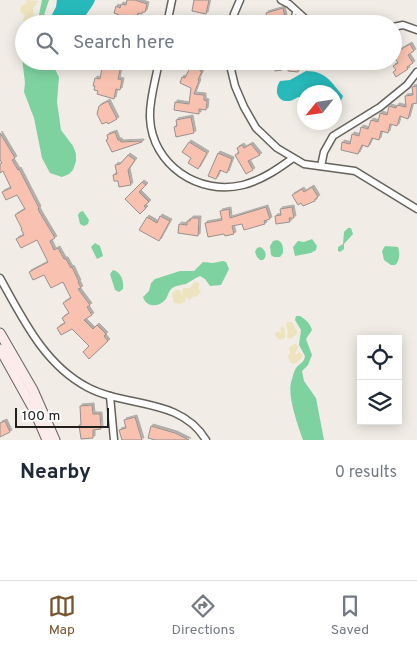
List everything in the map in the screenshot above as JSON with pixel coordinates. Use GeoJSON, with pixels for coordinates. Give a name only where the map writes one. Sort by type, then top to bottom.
{"type":"FeatureCollection","features":[{"type":"Feature","properties":{"kind":"main road"},"geometry":{"type":"LineString","coordinates":[[0,332],[33,390],[55,440]]}},
{"type":"Feature","properties":{"kind":"main road"},"geometry":{"type":"LineString","coordinates":[[0,349],[34,410],[47,440]]}},
{"type":"Feature","properties":{"kind":"street"},"geometry":{"type":"LineString","coordinates":[[169,15],[172,0]]}},
{"type":"Feature","properties":{"kind":"street"},"geometry":{"type":"LineString","coordinates":[[234,15],[240,0]]}},
{"type":"Feature","properties":{"kind":"street"},"geometry":{"type":"LineString","coordinates":[[281,0],[301,15]]}},
{"type":"Feature","properties":{"kind":"street"},"geometry":{"type":"LineString","coordinates":[[402,25],[417,30]]}},
{"type":"Feature","properties":{"kind":"street"},"geometry":{"type":"LineString","coordinates":[[158,70],[150,117],[153,140],[165,159],[180,174],[202,185],[241,186],[277,170],[293,158]]}},
{"type":"Feature","properties":{"kind":"street"},"geometry":{"type":"LineString","coordinates":[[231,70],[235,86],[256,128],[277,148],[304,164],[355,171],[417,209]]}},
{"type":"Feature","properties":{"kind":"street"},"geometry":{"type":"LineString","coordinates":[[321,166],[324,152],[333,136],[380,107],[407,85],[417,72]]}},
{"type":"Feature","properties":{"kind":"street"},"geometry":{"type":"LineString","coordinates":[[0,278],[33,337],[44,352],[72,377],[88,388],[110,396],[166,408],[192,424],[206,440]]}},
{"type":"Feature","properties":{"kind":"street"},"geometry":{"type":"LineString","coordinates":[[110,396],[114,440]]}},
{"type":"Feature","properties":{"kind":"lane"},"geometry":{"type":"LineString","coordinates":[[294,15],[296,10]]}},
{"type":"Feature","properties":{"kind":"green space"},"geometry":{"type":"Polygon","coordinates":[[[42,0],[49,0],[44,15],[39,15],[42,0]]]}},
{"type":"Feature","properties":{"kind":"green space"},"geometry":{"type":"Polygon","coordinates":[[[23,70],[56,70],[59,77],[57,102],[61,130],[73,146],[76,154],[73,170],[69,174],[62,177],[50,173],[42,158],[34,118],[24,92],[23,70]]]}},
{"type":"Feature","properties":{"kind":"green space"},"geometry":{"type":"Polygon","coordinates":[[[83,211],[89,220],[88,224],[84,226],[80,224],[78,215],[83,211]]]}},
{"type":"Feature","properties":{"kind":"green space"},"geometry":{"type":"Polygon","coordinates":[[[351,228],[353,234],[340,252],[338,247],[343,244],[344,232],[351,228]]]}},
{"type":"Feature","properties":{"kind":"green space"},"geometry":{"type":"Polygon","coordinates":[[[312,239],[317,246],[316,250],[311,253],[295,256],[293,247],[298,241],[304,242],[312,239]]]}},
{"type":"Feature","properties":{"kind":"green space"},"geometry":{"type":"Polygon","coordinates":[[[277,240],[282,243],[283,253],[280,257],[274,257],[271,255],[270,246],[273,241],[277,240]]]}},
{"type":"Feature","properties":{"kind":"green space"},"geometry":{"type":"Polygon","coordinates":[[[95,243],[100,246],[103,256],[97,259],[91,247],[95,243]]]}},
{"type":"Feature","properties":{"kind":"green space"},"geometry":{"type":"Polygon","coordinates":[[[385,246],[398,247],[399,257],[395,265],[391,265],[384,260],[382,251],[385,246]]]}},
{"type":"Feature","properties":{"kind":"green space"},"geometry":{"type":"Polygon","coordinates":[[[260,247],[265,253],[263,260],[257,257],[255,252],[260,247]]]}},
{"type":"Feature","properties":{"kind":"green space"},"geometry":{"type":"Polygon","coordinates":[[[203,262],[226,262],[229,269],[221,285],[210,286],[200,276],[186,284],[172,288],[162,303],[152,305],[147,303],[143,297],[149,291],[151,283],[155,279],[180,271],[194,271],[203,262]]]}},
{"type":"Feature","properties":{"kind":"green space"},"geometry":{"type":"Polygon","coordinates":[[[113,270],[120,275],[123,283],[123,289],[119,292],[115,290],[110,274],[113,270]]]}},
{"type":"Feature","properties":{"kind":"green space"},"geometry":{"type":"Polygon","coordinates":[[[296,316],[300,316],[305,320],[312,330],[306,339],[312,355],[308,365],[302,371],[304,381],[316,398],[324,440],[303,440],[293,409],[290,393],[293,375],[297,366],[303,362],[305,356],[299,345],[301,330],[295,320],[296,316]]]}},
{"type":"Feature","properties":{"kind":"sand"},"geometry":{"type":"Polygon","coordinates":[[[26,0],[38,1],[33,9],[34,15],[25,15],[20,12],[21,6],[27,3],[26,0]]]}},
{"type":"Feature","properties":{"kind":"sand"},"geometry":{"type":"Polygon","coordinates":[[[194,282],[199,283],[198,288],[201,291],[196,297],[193,296],[190,300],[185,297],[186,301],[181,304],[174,303],[172,295],[175,290],[180,290],[182,295],[183,288],[190,288],[194,282]]]}},
{"type":"Feature","properties":{"kind":"sand"},"geometry":{"type":"Polygon","coordinates":[[[287,322],[292,322],[297,331],[297,334],[290,339],[287,337],[287,322]]]}},
{"type":"Feature","properties":{"kind":"sand"},"geometry":{"type":"Polygon","coordinates":[[[283,326],[285,338],[280,340],[276,337],[275,333],[281,332],[280,328],[283,326]]]}},
{"type":"Feature","properties":{"kind":"sand"},"geometry":{"type":"Polygon","coordinates":[[[294,344],[298,347],[295,355],[300,352],[303,355],[294,364],[290,362],[288,357],[290,353],[289,348],[294,344]]]}},
{"type":"Feature","properties":{"kind":"water"},"geometry":{"type":"Polygon","coordinates":[[[57,0],[95,0],[85,15],[52,15],[57,0]]]}},
{"type":"Feature","properties":{"kind":"water"},"geometry":{"type":"Polygon","coordinates":[[[306,71],[323,75],[334,85],[297,85],[297,98],[288,101],[283,100],[278,95],[278,86],[280,81],[290,80],[306,71]]]}},
{"type":"Feature","properties":{"kind":"building"},"geometry":{"type":"Polygon","coordinates":[[[127,0],[135,0],[147,4],[145,12],[142,12],[142,14],[119,15],[114,13],[116,6],[120,8],[121,4],[126,5],[127,0]]]}},
{"type":"Feature","properties":{"kind":"building"},"geometry":{"type":"Polygon","coordinates":[[[194,0],[209,0],[206,14],[192,11],[194,0]]]}},
{"type":"Feature","properties":{"kind":"building"},"geometry":{"type":"Polygon","coordinates":[[[283,8],[285,15],[266,15],[266,13],[283,8]]]}},
{"type":"Feature","properties":{"kind":"building"},"geometry":{"type":"Polygon","coordinates":[[[410,44],[414,51],[408,55],[413,63],[396,77],[393,72],[402,70],[402,49],[410,44]]]}},
{"type":"Feature","properties":{"kind":"building"},"geometry":{"type":"Polygon","coordinates":[[[102,70],[120,70],[118,79],[122,80],[120,90],[116,89],[114,99],[97,94],[98,91],[94,90],[95,78],[100,79],[102,70]]]}},
{"type":"Feature","properties":{"kind":"building"},"geometry":{"type":"Polygon","coordinates":[[[189,70],[202,71],[194,94],[204,95],[204,100],[207,101],[206,110],[199,109],[199,114],[174,110],[175,102],[189,104],[191,88],[180,83],[182,77],[185,78],[189,70]]]}},
{"type":"Feature","properties":{"kind":"building"},"geometry":{"type":"Polygon","coordinates":[[[417,86],[417,103],[412,104],[408,119],[400,116],[397,126],[390,124],[388,133],[381,131],[379,140],[372,138],[368,147],[362,145],[358,154],[341,150],[342,142],[350,144],[352,134],[359,136],[361,127],[368,129],[371,120],[378,122],[380,113],[387,115],[389,106],[396,108],[397,105],[406,107],[405,96],[413,95],[412,87],[417,86]]]}},
{"type":"Feature","properties":{"kind":"building"},"geometry":{"type":"Polygon","coordinates":[[[108,101],[117,119],[108,124],[107,122],[102,124],[97,114],[99,106],[108,101]]]}},
{"type":"Feature","properties":{"kind":"building"},"geometry":{"type":"Polygon","coordinates":[[[191,117],[194,133],[176,137],[174,127],[177,126],[176,120],[191,117]]]}},
{"type":"Feature","properties":{"kind":"building"},"geometry":{"type":"Polygon","coordinates":[[[115,132],[118,140],[121,142],[142,142],[112,152],[106,140],[108,139],[107,135],[115,132]]]}},
{"type":"Feature","properties":{"kind":"building"},"geometry":{"type":"Polygon","coordinates":[[[0,133],[15,158],[12,160],[19,169],[40,213],[55,238],[50,241],[54,250],[58,248],[64,259],[72,267],[81,288],[78,289],[90,305],[87,307],[92,315],[84,320],[93,329],[97,325],[106,334],[104,336],[108,341],[89,359],[83,352],[89,346],[72,329],[61,335],[57,328],[65,323],[62,318],[69,313],[63,303],[71,298],[63,282],[51,288],[44,275],[33,280],[29,272],[48,262],[37,240],[21,248],[16,239],[24,235],[15,215],[25,209],[17,195],[6,200],[2,192],[11,188],[3,171],[0,173],[0,164],[2,163],[0,160],[0,133]]]}},
{"type":"Feature","properties":{"kind":"building"},"geometry":{"type":"Polygon","coordinates":[[[189,142],[207,153],[198,169],[188,163],[191,158],[182,152],[189,142]]]}},
{"type":"Feature","properties":{"kind":"building"},"geometry":{"type":"Polygon","coordinates":[[[251,144],[260,155],[248,161],[253,170],[246,174],[235,155],[239,153],[237,148],[242,145],[244,148],[251,144]]]}},
{"type":"Feature","properties":{"kind":"building"},"geometry":{"type":"Polygon","coordinates":[[[218,153],[232,159],[227,173],[220,170],[216,179],[208,176],[218,153]]]}},
{"type":"Feature","properties":{"kind":"building"},"geometry":{"type":"Polygon","coordinates":[[[128,155],[135,160],[128,170],[131,185],[119,187],[118,181],[114,181],[113,175],[117,174],[115,165],[120,164],[128,155]]]}},
{"type":"Feature","properties":{"kind":"building"},"geometry":{"type":"Polygon","coordinates":[[[142,182],[146,185],[139,192],[149,202],[144,206],[146,208],[140,214],[125,199],[142,182]]]}},
{"type":"Feature","properties":{"kind":"building"},"geometry":{"type":"Polygon","coordinates":[[[312,187],[318,197],[315,201],[303,206],[301,203],[298,205],[292,195],[302,189],[304,192],[312,187]]]}},
{"type":"Feature","properties":{"kind":"building"},"geometry":{"type":"Polygon","coordinates":[[[266,207],[270,219],[264,221],[265,224],[244,230],[242,224],[232,226],[234,234],[208,237],[205,223],[222,220],[220,211],[229,209],[230,218],[266,207]]]}},
{"type":"Feature","properties":{"kind":"building"},"geometry":{"type":"Polygon","coordinates":[[[292,207],[294,218],[289,218],[290,222],[276,224],[275,216],[281,215],[280,209],[292,207]]]}},
{"type":"Feature","properties":{"kind":"building"},"geometry":{"type":"Polygon","coordinates":[[[160,216],[170,221],[159,241],[139,230],[147,217],[157,223],[160,216]]]}},
{"type":"Feature","properties":{"kind":"building"},"geometry":{"type":"Polygon","coordinates":[[[191,218],[199,218],[198,236],[178,233],[179,224],[187,225],[187,221],[190,221],[191,218]]]}},
{"type":"Feature","properties":{"kind":"building"},"geometry":{"type":"Polygon","coordinates":[[[92,405],[93,414],[100,414],[101,429],[93,430],[93,438],[81,439],[79,425],[81,425],[80,406],[92,405]]]}},
{"type":"Feature","properties":{"kind":"building"},"geometry":{"type":"Polygon","coordinates":[[[135,417],[142,440],[122,440],[119,430],[126,428],[124,420],[135,417]]]}},
{"type":"Feature","properties":{"kind":"building"},"geometry":{"type":"Polygon","coordinates":[[[5,421],[10,432],[0,437],[0,423],[5,421]]]}},
{"type":"Feature","properties":{"kind":"building"},"geometry":{"type":"Polygon","coordinates":[[[151,426],[175,433],[189,440],[155,440],[148,438],[151,426]]]}}]}
